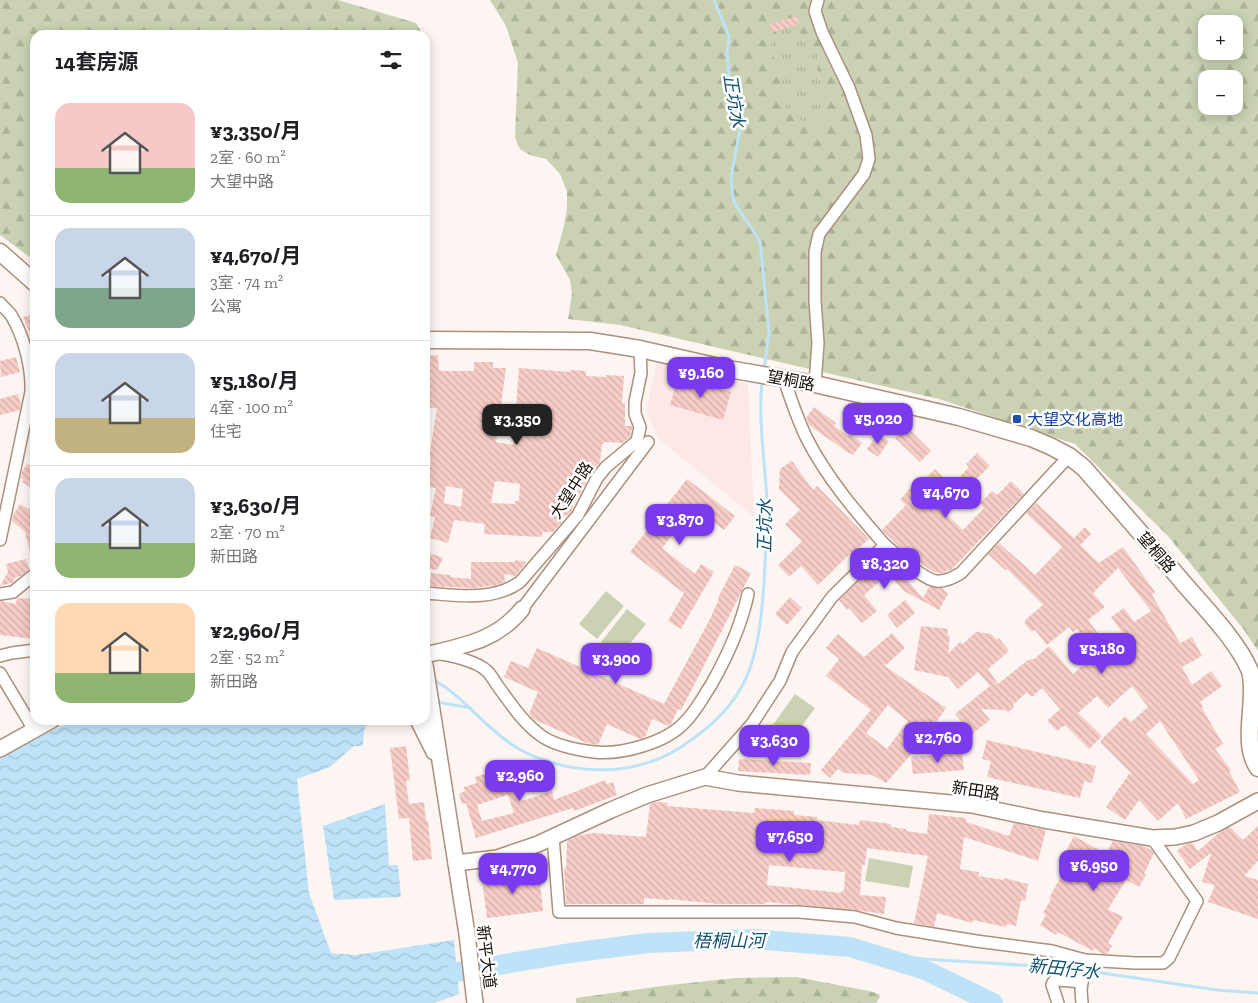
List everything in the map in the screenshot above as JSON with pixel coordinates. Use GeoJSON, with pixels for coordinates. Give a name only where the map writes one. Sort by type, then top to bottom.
{"type":"FeatureCollection","features":[{"type":"Feature","properties":{"kind":"main road"},"geometry":{"type":"LineString","coordinates":[[0,252],[30,278]]}},
{"type":"Feature","properties":{"kind":"main road","name":"望桐路"},"geometry":{"type":"LineString","coordinates":[[430,340],[590,341],[640,349],[815,384],[959,416],[1031,438],[1069,456],[1084,468],[1230,638],[1250,672],[1253,697],[1250,746],[1258,768]]}},
{"type":"Feature","properties":{"kind":"street"},"geometry":{"type":"LineString","coordinates":[[815,384],[818,343],[815,301],[815,252],[819,234],[864,174],[869,159],[866,135],[849,88],[822,32],[815,11],[818,0]]}},
{"type":"Feature","properties":{"kind":"street"},"geometry":{"type":"LineString","coordinates":[[0,303],[10,314],[21,336],[30,370]]}},
{"type":"Feature","properties":{"kind":"street","name":"大望中路"},"geometry":{"type":"LineString","coordinates":[[430,593],[480,596],[510,590],[520,582],[578,515],[597,478],[606,467],[637,441],[640,427],[635,414],[635,402],[641,374],[640,349]]}},
{"type":"Feature","properties":{"kind":"street"},"geometry":{"type":"LineString","coordinates":[[784,379],[807,438],[828,473],[859,516],[885,545],[918,572],[934,581],[952,579],[961,573],[1069,456]]}},
{"type":"Feature","properties":{"kind":"street"},"geometry":{"type":"LineString","coordinates":[[0,540],[30,401]]}},
{"type":"Feature","properties":{"kind":"street"},"geometry":{"type":"LineString","coordinates":[[430,653],[467,644],[496,633],[512,621],[648,442]]}},
{"type":"Feature","properties":{"kind":"street"},"geometry":{"type":"LineString","coordinates":[[705,777],[752,724],[780,681],[792,652],[832,597],[885,545]]}},
{"type":"Feature","properties":{"kind":"street"},"geometry":{"type":"LineString","coordinates":[[0,594],[13,592],[30,578]]}},
{"type":"Feature","properties":{"kind":"street"},"geometry":{"type":"LineString","coordinates":[[430,654],[445,654],[477,665],[487,671],[520,716],[545,738],[579,750],[616,753],[668,735],[685,723],[705,695],[729,654],[743,619],[748,594]]}},
{"type":"Feature","properties":{"kind":"street"},"geometry":{"type":"LineString","coordinates":[[0,656],[12,652],[30,650]]}},
{"type":"Feature","properties":{"kind":"street"},"geometry":{"type":"LineString","coordinates":[[0,673],[30,723]]}},
{"type":"Feature","properties":{"kind":"street"},"geometry":{"type":"LineString","coordinates":[[31,725],[34,730]]}},
{"type":"Feature","properties":{"kind":"street"},"geometry":{"type":"LineString","coordinates":[[0,749],[43,725]]}},
{"type":"Feature","properties":{"kind":"street","name":"新平大道"},"geometry":{"type":"LineString","coordinates":[[427,725],[442,766],[475,999]]}},
{"type":"Feature","properties":{"kind":"street","name":"新田路"},"geometry":{"type":"LineString","coordinates":[[456,863],[497,858],[538,844],[647,795],[705,777],[738,783],[972,805],[1044,820],[1152,838],[1175,837],[1194,833],[1218,823],[1258,801]]}},
{"type":"Feature","properties":{"kind":"street"},"geometry":{"type":"LineString","coordinates":[[553,836],[558,912],[799,912],[855,918],[914,931],[1052,951],[1085,960],[1163,963],[1169,958],[1197,901],[1152,838]]}},
{"type":"Feature","properties":{"kind":"street"},"geometry":{"type":"LineString","coordinates":[[1082,1003],[1085,960]]}},
{"type":"Feature","properties":{"kind":"street"},"geometry":{"type":"LineString","coordinates":[[1058,1003],[1052,985],[1054,981],[1082,982]]}},
{"type":"Feature","properties":{"kind":"shaded area"},"geometry":{"type":"Polygon","coordinates":[[[657,362],[748,384],[754,517],[659,439],[646,410],[657,362]]]}},
{"type":"Feature","properties":{"kind":"green space"},"geometry":{"type":"Polygon","coordinates":[[[0,0],[338,0],[416,23],[420,30],[30,30],[30,257],[0,235],[0,0]]]}},
{"type":"Feature","properties":{"kind":"green space"},"geometry":{"type":"Polygon","coordinates":[[[490,0],[1258,0],[1258,651],[1244,630],[1168,536],[1075,444],[939,399],[620,325],[568,319],[572,294],[570,280],[556,255],[564,226],[567,192],[560,174],[546,159],[530,155],[520,149],[515,137],[518,63],[506,26],[490,0]],[[778,40],[825,93],[817,70],[818,58],[778,40]]]}},
{"type":"Feature","properties":{"kind":"green space"},"geometry":{"type":"Polygon","coordinates":[[[794,26],[798,37],[814,46],[818,58],[817,70],[825,93],[828,126],[815,130],[787,111],[771,44],[778,40],[776,31],[794,26]]]}},
{"type":"Feature","properties":{"kind":"green space"},"geometry":{"type":"Polygon","coordinates":[[[606,591],[624,606],[597,639],[579,624],[606,591]]]}},
{"type":"Feature","properties":{"kind":"green space"},"geometry":{"type":"Polygon","coordinates":[[[627,609],[646,624],[619,657],[601,642],[627,609]]]}},
{"type":"Feature","properties":{"kind":"green space"},"geometry":{"type":"Polygon","coordinates":[[[795,694],[815,708],[787,746],[768,732],[795,694]]]}},
{"type":"Feature","properties":{"kind":"green space"},"geometry":{"type":"Polygon","coordinates":[[[869,858],[913,866],[909,888],[865,881],[869,858]]]}},
{"type":"Feature","properties":{"kind":"green space"},"geometry":{"type":"Polygon","coordinates":[[[796,977],[869,991],[879,994],[880,997],[876,1003],[576,1003],[576,998],[670,985],[736,978],[796,977]]]}},
{"type":"Feature","properties":{"kind":"water"},"geometry":{"type":"Polygon","coordinates":[[[64,725],[368,725],[364,730],[363,746],[354,746],[330,767],[297,779],[309,893],[331,953],[356,955],[454,940],[459,994],[435,1003],[0,1003],[0,758],[64,725]]]}},
{"type":"Feature","properties":{"kind":"water"},"geometry":{"type":"Polygon","coordinates":[[[385,804],[389,865],[398,865],[401,897],[334,900],[323,826],[385,804]]]}},
{"type":"Feature","properties":{"kind":"building"},"geometry":{"type":"Polygon","coordinates":[[[797,16],[799,24],[771,33],[769,24],[797,16]]]}},
{"type":"Feature","properties":{"kind":"building"},"geometry":{"type":"Polygon","coordinates":[[[30,315],[30,333],[23,317],[30,315]]]}},
{"type":"Feature","properties":{"kind":"building"},"geometry":{"type":"Polygon","coordinates":[[[438,355],[439,371],[474,371],[474,362],[493,362],[493,368],[506,368],[496,442],[513,445],[519,368],[570,372],[570,370],[586,371],[586,376],[624,376],[622,403],[625,403],[625,426],[632,426],[630,437],[623,443],[604,442],[602,444],[600,462],[596,467],[587,466],[587,481],[579,496],[573,496],[572,511],[568,515],[562,516],[562,522],[553,532],[542,532],[542,537],[484,534],[485,524],[454,520],[448,543],[430,538],[435,517],[430,516],[436,488],[430,487],[430,453],[437,408],[430,408],[430,356],[438,355]],[[495,481],[491,503],[515,504],[515,501],[519,501],[520,484],[495,481]],[[446,486],[444,503],[461,507],[463,489],[446,486]]]}},
{"type":"Feature","properties":{"kind":"building"},"geometry":{"type":"Polygon","coordinates":[[[16,357],[20,372],[1,377],[0,361],[16,357]]]}},
{"type":"Feature","properties":{"kind":"building"},"geometry":{"type":"Polygon","coordinates":[[[678,378],[731,392],[723,420],[670,405],[678,378]]]}},
{"type":"Feature","properties":{"kind":"building"},"geometry":{"type":"Polygon","coordinates":[[[18,394],[21,405],[20,410],[0,415],[0,399],[18,394]]]}},
{"type":"Feature","properties":{"kind":"building"},"geometry":{"type":"Polygon","coordinates":[[[814,407],[836,423],[834,426],[862,443],[853,455],[809,425],[806,418],[814,407]]]}},
{"type":"Feature","properties":{"kind":"building"},"geometry":{"type":"Polygon","coordinates":[[[906,426],[931,451],[920,462],[895,438],[906,426]]]}},
{"type":"Feature","properties":{"kind":"building"},"geometry":{"type":"Polygon","coordinates":[[[878,434],[889,441],[878,457],[867,449],[878,434]]]}},
{"type":"Feature","properties":{"kind":"building"},"geometry":{"type":"Polygon","coordinates":[[[977,453],[990,466],[943,511],[963,530],[984,508],[980,503],[992,491],[997,495],[1011,481],[1024,494],[952,569],[942,573],[934,572],[907,554],[882,530],[906,505],[900,500],[912,486],[915,488],[935,469],[951,486],[969,467],[966,464],[977,453]]]}},
{"type":"Feature","properties":{"kind":"building"},"geometry":{"type":"Polygon","coordinates":[[[792,461],[813,490],[817,486],[869,539],[854,550],[818,585],[801,566],[789,577],[778,565],[802,541],[785,524],[800,510],[779,489],[780,469],[792,461]]]}},
{"type":"Feature","properties":{"kind":"building"},"geometry":{"type":"Polygon","coordinates":[[[27,464],[30,466],[30,487],[22,482],[24,480],[21,478],[27,464]]]}},
{"type":"Feature","properties":{"kind":"building"},"geometry":{"type":"Polygon","coordinates":[[[687,479],[735,516],[724,530],[694,508],[662,548],[695,574],[701,564],[714,572],[681,629],[668,621],[684,593],[630,552],[687,479]]]}},
{"type":"Feature","properties":{"kind":"building"},"geometry":{"type":"Polygon","coordinates":[[[1036,503],[1074,538],[1085,527],[1091,534],[1080,545],[1099,563],[1123,547],[1155,592],[1152,595],[1180,643],[1192,637],[1202,656],[1182,667],[1192,685],[1211,671],[1222,686],[1200,702],[1223,744],[1215,749],[1231,770],[1229,771],[1240,792],[1186,819],[1178,803],[1158,821],[1139,800],[1125,820],[1106,807],[1129,774],[1132,774],[1101,743],[1101,740],[1125,716],[1131,722],[1148,707],[1132,686],[1108,708],[1097,696],[1078,713],[1102,736],[1089,749],[1065,725],[1057,731],[1047,721],[1060,709],[1042,688],[1032,697],[1027,692],[1013,705],[1014,708],[1008,712],[1005,710],[981,709],[990,720],[972,734],[955,714],[990,686],[978,672],[958,689],[948,677],[914,670],[921,626],[948,629],[947,635],[950,636],[948,654],[960,642],[963,644],[976,632],[991,634],[997,640],[999,638],[1009,651],[988,669],[998,684],[1028,660],[1032,658],[1033,660],[1049,646],[1073,674],[1095,654],[1077,629],[1073,632],[1069,627],[1047,645],[1035,630],[1032,632],[1024,623],[1025,620],[1043,605],[1007,569],[1005,570],[988,554],[999,543],[1035,575],[1062,547],[1026,513],[1036,503]],[[1118,568],[1093,593],[1105,607],[1088,620],[1111,651],[1127,639],[1111,617],[1124,608],[1134,622],[1151,611],[1118,568]],[[1160,721],[1146,734],[1193,784],[1199,780],[1160,721]]]}},
{"type":"Feature","properties":{"kind":"building"},"geometry":{"type":"Polygon","coordinates":[[[20,504],[30,510],[30,551],[25,532],[12,521],[13,515],[20,504]]]}},
{"type":"Feature","properties":{"kind":"building"},"geometry":{"type":"Polygon","coordinates":[[[430,553],[443,558],[437,570],[430,569],[430,553]]]}},
{"type":"Feature","properties":{"kind":"building"},"geometry":{"type":"Polygon","coordinates":[[[885,555],[923,598],[929,587],[942,588],[948,594],[939,610],[904,591],[889,574],[864,595],[877,611],[862,623],[849,608],[847,610],[839,600],[885,555]]]}},
{"type":"Feature","properties":{"kind":"building"},"geometry":{"type":"Polygon","coordinates":[[[26,559],[29,569],[21,576],[14,578],[14,582],[0,586],[8,572],[6,564],[26,559]]]}},
{"type":"Feature","properties":{"kind":"building"},"geometry":{"type":"Polygon","coordinates":[[[515,560],[526,562],[515,576],[504,574],[505,582],[496,585],[474,588],[430,586],[431,573],[471,579],[471,562],[515,562],[515,560]]]}},
{"type":"Feature","properties":{"kind":"building"},"geometry":{"type":"Polygon","coordinates":[[[735,565],[751,573],[681,710],[678,709],[671,724],[668,726],[652,719],[645,737],[640,739],[607,724],[598,745],[587,743],[533,719],[529,714],[538,692],[504,677],[511,661],[528,668],[537,648],[664,704],[710,619],[718,598],[735,565]]]}},
{"type":"Feature","properties":{"kind":"building"},"geometry":{"type":"Polygon","coordinates":[[[790,597],[802,608],[787,625],[775,614],[790,597]]]}},
{"type":"Feature","properties":{"kind":"building"},"geometry":{"type":"Polygon","coordinates":[[[17,598],[30,599],[30,638],[0,635],[0,601],[16,604],[17,598]]]}},
{"type":"Feature","properties":{"kind":"building"},"geometry":{"type":"Polygon","coordinates":[[[905,600],[915,613],[897,628],[887,615],[905,600]]]}},
{"type":"Feature","properties":{"kind":"building"},"geometry":{"type":"Polygon","coordinates":[[[892,633],[905,648],[886,665],[882,664],[946,708],[931,732],[886,783],[872,775],[843,773],[838,769],[830,778],[821,770],[871,710],[826,676],[839,659],[826,648],[838,634],[864,657],[892,633]],[[888,705],[866,733],[887,749],[908,721],[888,705]]]}},
{"type":"Feature","properties":{"kind":"building"},"geometry":{"type":"Polygon","coordinates":[[[987,740],[1096,766],[1092,783],[1084,781],[1080,798],[987,777],[991,761],[982,759],[987,740]]]}},
{"type":"Feature","properties":{"kind":"building"},"geometry":{"type":"Polygon","coordinates":[[[406,746],[410,780],[406,781],[409,804],[424,802],[432,859],[413,861],[409,818],[399,819],[390,748],[406,746]]]}},
{"type":"Feature","properties":{"kind":"building"},"geometry":{"type":"Polygon","coordinates":[[[962,753],[964,770],[913,774],[911,757],[962,753]]]}},
{"type":"Feature","properties":{"kind":"building"},"geometry":{"type":"Polygon","coordinates":[[[739,759],[811,763],[810,775],[738,771],[739,759]]]}},
{"type":"Feature","properties":{"kind":"building"},"geometry":{"type":"Polygon","coordinates":[[[511,768],[522,801],[552,791],[554,800],[605,780],[607,784],[613,782],[617,795],[574,811],[573,808],[476,838],[466,803],[462,804],[459,794],[465,791],[464,787],[477,783],[475,777],[488,773],[489,775],[511,768]],[[508,795],[477,805],[482,821],[514,813],[508,795]]]}},
{"type":"Feature","properties":{"kind":"building"},"geometry":{"type":"Polygon","coordinates":[[[657,802],[668,803],[667,806],[754,813],[755,808],[794,811],[794,815],[817,817],[817,820],[859,825],[860,820],[891,824],[891,827],[927,834],[929,814],[966,818],[966,822],[1009,836],[1014,823],[1046,830],[1038,861],[964,837],[960,869],[979,872],[978,876],[1004,880],[1004,878],[1028,884],[1025,901],[1021,900],[1016,926],[1007,924],[1006,927],[973,920],[972,923],[937,913],[934,927],[914,923],[928,856],[867,848],[865,865],[862,865],[860,895],[886,897],[884,914],[766,902],[765,904],[719,904],[644,898],[644,904],[566,904],[564,868],[566,868],[567,841],[577,836],[593,833],[646,837],[650,804],[657,802]],[[770,831],[770,849],[813,854],[815,833],[770,831]],[[769,865],[767,885],[841,893],[841,891],[844,891],[845,872],[769,865]]]}},
{"type":"Feature","properties":{"kind":"building"},"geometry":{"type":"Polygon","coordinates":[[[1258,826],[1258,861],[1244,876],[1258,880],[1258,919],[1208,902],[1215,885],[1202,882],[1211,853],[1190,869],[1177,851],[1186,844],[1192,843],[1198,851],[1220,832],[1230,827],[1243,840],[1258,826]]]}},
{"type":"Feature","properties":{"kind":"building"},"geometry":{"type":"Polygon","coordinates":[[[1074,836],[1106,854],[1113,841],[1143,846],[1154,853],[1144,874],[1146,875],[1139,887],[1126,880],[1108,909],[1123,917],[1108,943],[1112,946],[1107,954],[1103,954],[1094,948],[1093,951],[1058,932],[1056,935],[1040,925],[1046,915],[1043,913],[1051,899],[1049,898],[1074,853],[1067,849],[1074,836]]]}},
{"type":"Feature","properties":{"kind":"building"},"geometry":{"type":"Polygon","coordinates":[[[539,873],[543,911],[487,918],[482,879],[539,873]]]}},
{"type":"Feature","properties":{"kind":"waterway","name":"正坑水"},"geometry":{"type":"LineString","coordinates":[[714,0],[729,36],[727,54],[731,99],[738,117],[740,130],[731,177],[732,193],[735,204],[760,241],[769,332],[764,370]]}},
{"type":"Feature","properties":{"kind":"waterway","name":"正坑水"},"geometry":{"type":"LineString","coordinates":[[432,679],[459,698],[508,742],[544,760],[579,768],[597,770],[632,767],[665,756],[681,747],[722,714],[736,696],[746,678],[753,658],[762,612],[767,522],[761,426],[762,381]]}},
{"type":"Feature","properties":{"kind":"waterway"},"geometry":{"type":"LineString","coordinates":[[436,702],[471,708]]}},
{"type":"Feature","properties":{"kind":"waterway","name":"梧桐山河"},"geometry":{"type":"LineString","coordinates":[[457,972],[570,953],[648,943],[754,939],[850,947],[925,970],[993,1003]]}},
{"type":"Feature","properties":{"kind":"waterway","name":"新田仔水"},"geometry":{"type":"LineString","coordinates":[[869,953],[924,959],[1068,968],[1217,990],[1258,993]]}},
{"type":"Feature","properties":{"kind":"place","name":"大望文化高地"},"geometry":{"type":"Point","coordinates":[1017,419]}}]}
